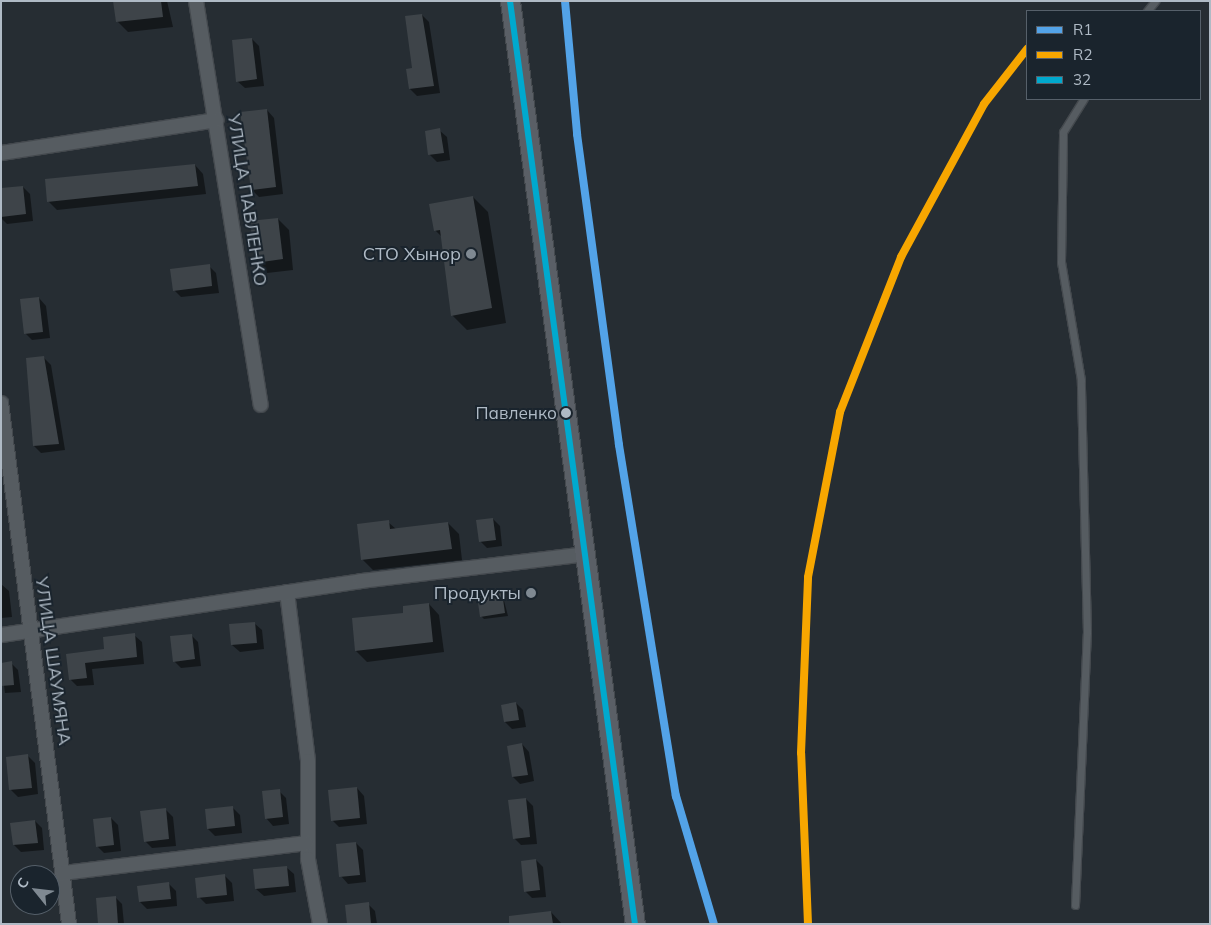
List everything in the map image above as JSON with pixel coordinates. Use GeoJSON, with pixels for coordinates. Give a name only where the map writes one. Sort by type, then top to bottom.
{"type":"FeatureCollection","features":[{"type":"Feature","properties":{"kind":"main road"},"geometry":{"type":"LineString","coordinates":[[510,1],[635,924]]}},
{"type":"Feature","properties":{"kind":"street","name":"УЛИЦА ПАВЛЕНКО"},"geometry":{"type":"LineString","coordinates":[[196,1],[260,405]]}},
{"type":"Feature","properties":{"kind":"street"},"geometry":{"type":"LineString","coordinates":[[1,153],[216,120]]}},
{"type":"Feature","properties":{"kind":"street","name":"УЛИЦА ШАУМЯНА"},"geometry":{"type":"LineString","coordinates":[[1,403],[29,631],[69,924]]}},
{"type":"Feature","properties":{"kind":"street"},"geometry":{"type":"LineString","coordinates":[[1,636],[286,592],[586,554]]}},
{"type":"Feature","properties":{"kind":"street"},"geometry":{"type":"LineString","coordinates":[[286,592],[308,761],[306,843],[320,924]]}},
{"type":"Feature","properties":{"kind":"street"},"geometry":{"type":"LineString","coordinates":[[63,873],[306,843]]}},
{"type":"Feature","properties":{"kind":"lane"},"geometry":{"type":"LineString","coordinates":[[1075,904],[1087,623],[1081,380],[1061,262],[1064,132],[1083,100]]}},
{"type":"Feature","properties":{"kind":"building"},"geometry":{"type":"Polygon","coordinates":[[[113,1],[161,1],[163,17],[116,22],[113,1]]]}},
{"type":"Feature","properties":{"kind":"building"},"geometry":{"type":"Polygon","coordinates":[[[422,14],[434,86],[409,89],[406,69],[412,68],[405,16],[422,14]]]}},
{"type":"Feature","properties":{"kind":"building"},"geometry":{"type":"Polygon","coordinates":[[[252,38],[257,79],[236,82],[232,40],[252,38]]]}},
{"type":"Feature","properties":{"kind":"building"},"geometry":{"type":"Polygon","coordinates":[[[267,109],[276,187],[251,190],[240,112],[267,109]]]}},
{"type":"Feature","properties":{"kind":"building"},"geometry":{"type":"Polygon","coordinates":[[[440,128],[444,153],[428,155],[425,131],[440,128]]]}},
{"type":"Feature","properties":{"kind":"building"},"geometry":{"type":"Polygon","coordinates":[[[195,164],[198,186],[47,202],[45,179],[195,164]]]}},
{"type":"Feature","properties":{"kind":"building"},"geometry":{"type":"Polygon","coordinates":[[[23,186],[26,214],[1,217],[1,188],[23,186]]]}},
{"type":"Feature","properties":{"kind":"building"},"geometry":{"type":"Polygon","coordinates":[[[473,196],[492,308],[451,316],[440,230],[434,231],[429,204],[473,196]]]}},
{"type":"Feature","properties":{"kind":"building"},"geometry":{"type":"Polygon","coordinates":[[[278,218],[283,259],[255,263],[250,221],[278,218]]]}},
{"type":"Feature","properties":{"kind":"building"},"geometry":{"type":"Polygon","coordinates":[[[210,264],[212,286],[173,291],[170,269],[210,264]]]}},
{"type":"Feature","properties":{"kind":"building"},"geometry":{"type":"Polygon","coordinates":[[[39,297],[43,332],[24,334],[20,299],[39,297]]]}},
{"type":"Feature","properties":{"kind":"building"},"geometry":{"type":"Polygon","coordinates":[[[44,356],[59,444],[33,446],[26,358],[44,356]]]}},
{"type":"Feature","properties":{"kind":"building"},"geometry":{"type":"Polygon","coordinates":[[[493,518],[496,540],[479,542],[476,520],[493,518]]]}},
{"type":"Feature","properties":{"kind":"building"},"geometry":{"type":"Polygon","coordinates":[[[389,520],[390,529],[448,522],[452,549],[361,560],[357,524],[389,520]]]}},
{"type":"Feature","properties":{"kind":"building"},"geometry":{"type":"Polygon","coordinates":[[[502,592],[505,613],[480,617],[477,595],[502,592]]]}},
{"type":"Feature","properties":{"kind":"building"},"geometry":{"type":"Polygon","coordinates":[[[429,603],[433,642],[355,651],[352,618],[403,613],[403,606],[429,603]]]}},
{"type":"Feature","properties":{"kind":"building"},"geometry":{"type":"Polygon","coordinates":[[[255,622],[257,643],[231,645],[229,624],[255,622]]]}},
{"type":"Feature","properties":{"kind":"building"},"geometry":{"type":"Polygon","coordinates":[[[135,633],[137,657],[85,663],[87,678],[69,680],[66,654],[104,649],[103,637],[135,633]]]}},
{"type":"Feature","properties":{"kind":"building"},"geometry":{"type":"Polygon","coordinates":[[[192,634],[195,659],[173,662],[170,636],[192,634]]]}},
{"type":"Feature","properties":{"kind":"building"},"geometry":{"type":"Polygon","coordinates":[[[12,661],[14,685],[1,686],[1,663],[12,661]]]}},
{"type":"Feature","properties":{"kind":"building"},"geometry":{"type":"Polygon","coordinates":[[[516,702],[519,720],[504,722],[501,705],[516,702]]]}},
{"type":"Feature","properties":{"kind":"building"},"geometry":{"type":"Polygon","coordinates":[[[522,743],[528,775],[512,777],[507,746],[522,743]]]}},
{"type":"Feature","properties":{"kind":"building"},"geometry":{"type":"Polygon","coordinates":[[[28,754],[32,788],[9,790],[6,757],[28,754]]]}},
{"type":"Feature","properties":{"kind":"building"},"geometry":{"type":"Polygon","coordinates":[[[357,787],[360,818],[331,821],[328,790],[357,787]]]}},
{"type":"Feature","properties":{"kind":"building"},"geometry":{"type":"Polygon","coordinates":[[[280,789],[283,817],[265,819],[262,791],[280,789]]]}},
{"type":"Feature","properties":{"kind":"building"},"geometry":{"type":"Polygon","coordinates":[[[526,798],[530,837],[513,839],[508,800],[526,798]]]}},
{"type":"Feature","properties":{"kind":"building"},"geometry":{"type":"Polygon","coordinates":[[[233,806],[235,826],[207,829],[205,809],[233,806]]]}},
{"type":"Feature","properties":{"kind":"building"},"geometry":{"type":"Polygon","coordinates":[[[166,808],[169,839],[144,842],[140,811],[166,808]]]}},
{"type":"Feature","properties":{"kind":"building"},"geometry":{"type":"Polygon","coordinates":[[[111,817],[114,845],[96,847],[93,819],[111,817]]]}},
{"type":"Feature","properties":{"kind":"building"},"geometry":{"type":"Polygon","coordinates":[[[35,820],[38,843],[13,845],[10,823],[35,820]]]}},
{"type":"Feature","properties":{"kind":"building"},"geometry":{"type":"Polygon","coordinates":[[[356,842],[360,875],[339,877],[336,844],[356,842]]]}},
{"type":"Feature","properties":{"kind":"building"},"geometry":{"type":"Polygon","coordinates":[[[536,859],[540,890],[524,892],[521,861],[536,859]]]}},
{"type":"Feature","properties":{"kind":"building"},"geometry":{"type":"Polygon","coordinates":[[[287,866],[289,886],[255,889],[253,869],[287,866]]]}},
{"type":"Feature","properties":{"kind":"building"},"geometry":{"type":"Polygon","coordinates":[[[225,874],[227,895],[197,898],[195,878],[225,874]]]}},
{"type":"Feature","properties":{"kind":"building"},"geometry":{"type":"Polygon","coordinates":[[[169,882],[171,899],[139,902],[137,886],[169,882]]]}},
{"type":"Feature","properties":{"kind":"building"},"geometry":{"type":"Polygon","coordinates":[[[116,896],[118,924],[98,924],[96,898],[116,896]]]}},
{"type":"Feature","properties":{"kind":"building"},"geometry":{"type":"Polygon","coordinates":[[[369,902],[371,924],[347,924],[345,905],[369,902]]]}},
{"type":"Feature","properties":{"kind":"building"},"geometry":{"type":"Polygon","coordinates":[[[551,911],[553,924],[509,924],[509,916],[551,911]]]}},
{"type":"Feature","properties":{"kind":"transit line","name":"32"},"geometry":{"type":"LineString","coordinates":[[510,1],[635,924]]}},
{"type":"Feature","properties":{"kind":"transit line","name":"R1"},"geometry":{"type":"LineString","coordinates":[[565,1],[577,134],[619,445],[676,796],[714,924]]}},
{"type":"Feature","properties":{"kind":"transit line","name":"R2"},"geometry":{"type":"LineString","coordinates":[[808,924],[801,753],[808,577],[840,412],[901,257],[984,104],[1026,50]]}},
{"type":"Feature","properties":{"kind":"place","name":"СТО Хынор"},"geometry":{"type":"Point","coordinates":[471,254]}},
{"type":"Feature","properties":{"kind":"place","name":"Павленко"},"geometry":{"type":"Point","coordinates":[566,413]}},
{"type":"Feature","properties":{"kind":"place","name":"Продукты"},"geometry":{"type":"Point","coordinates":[531,593]}}]}
